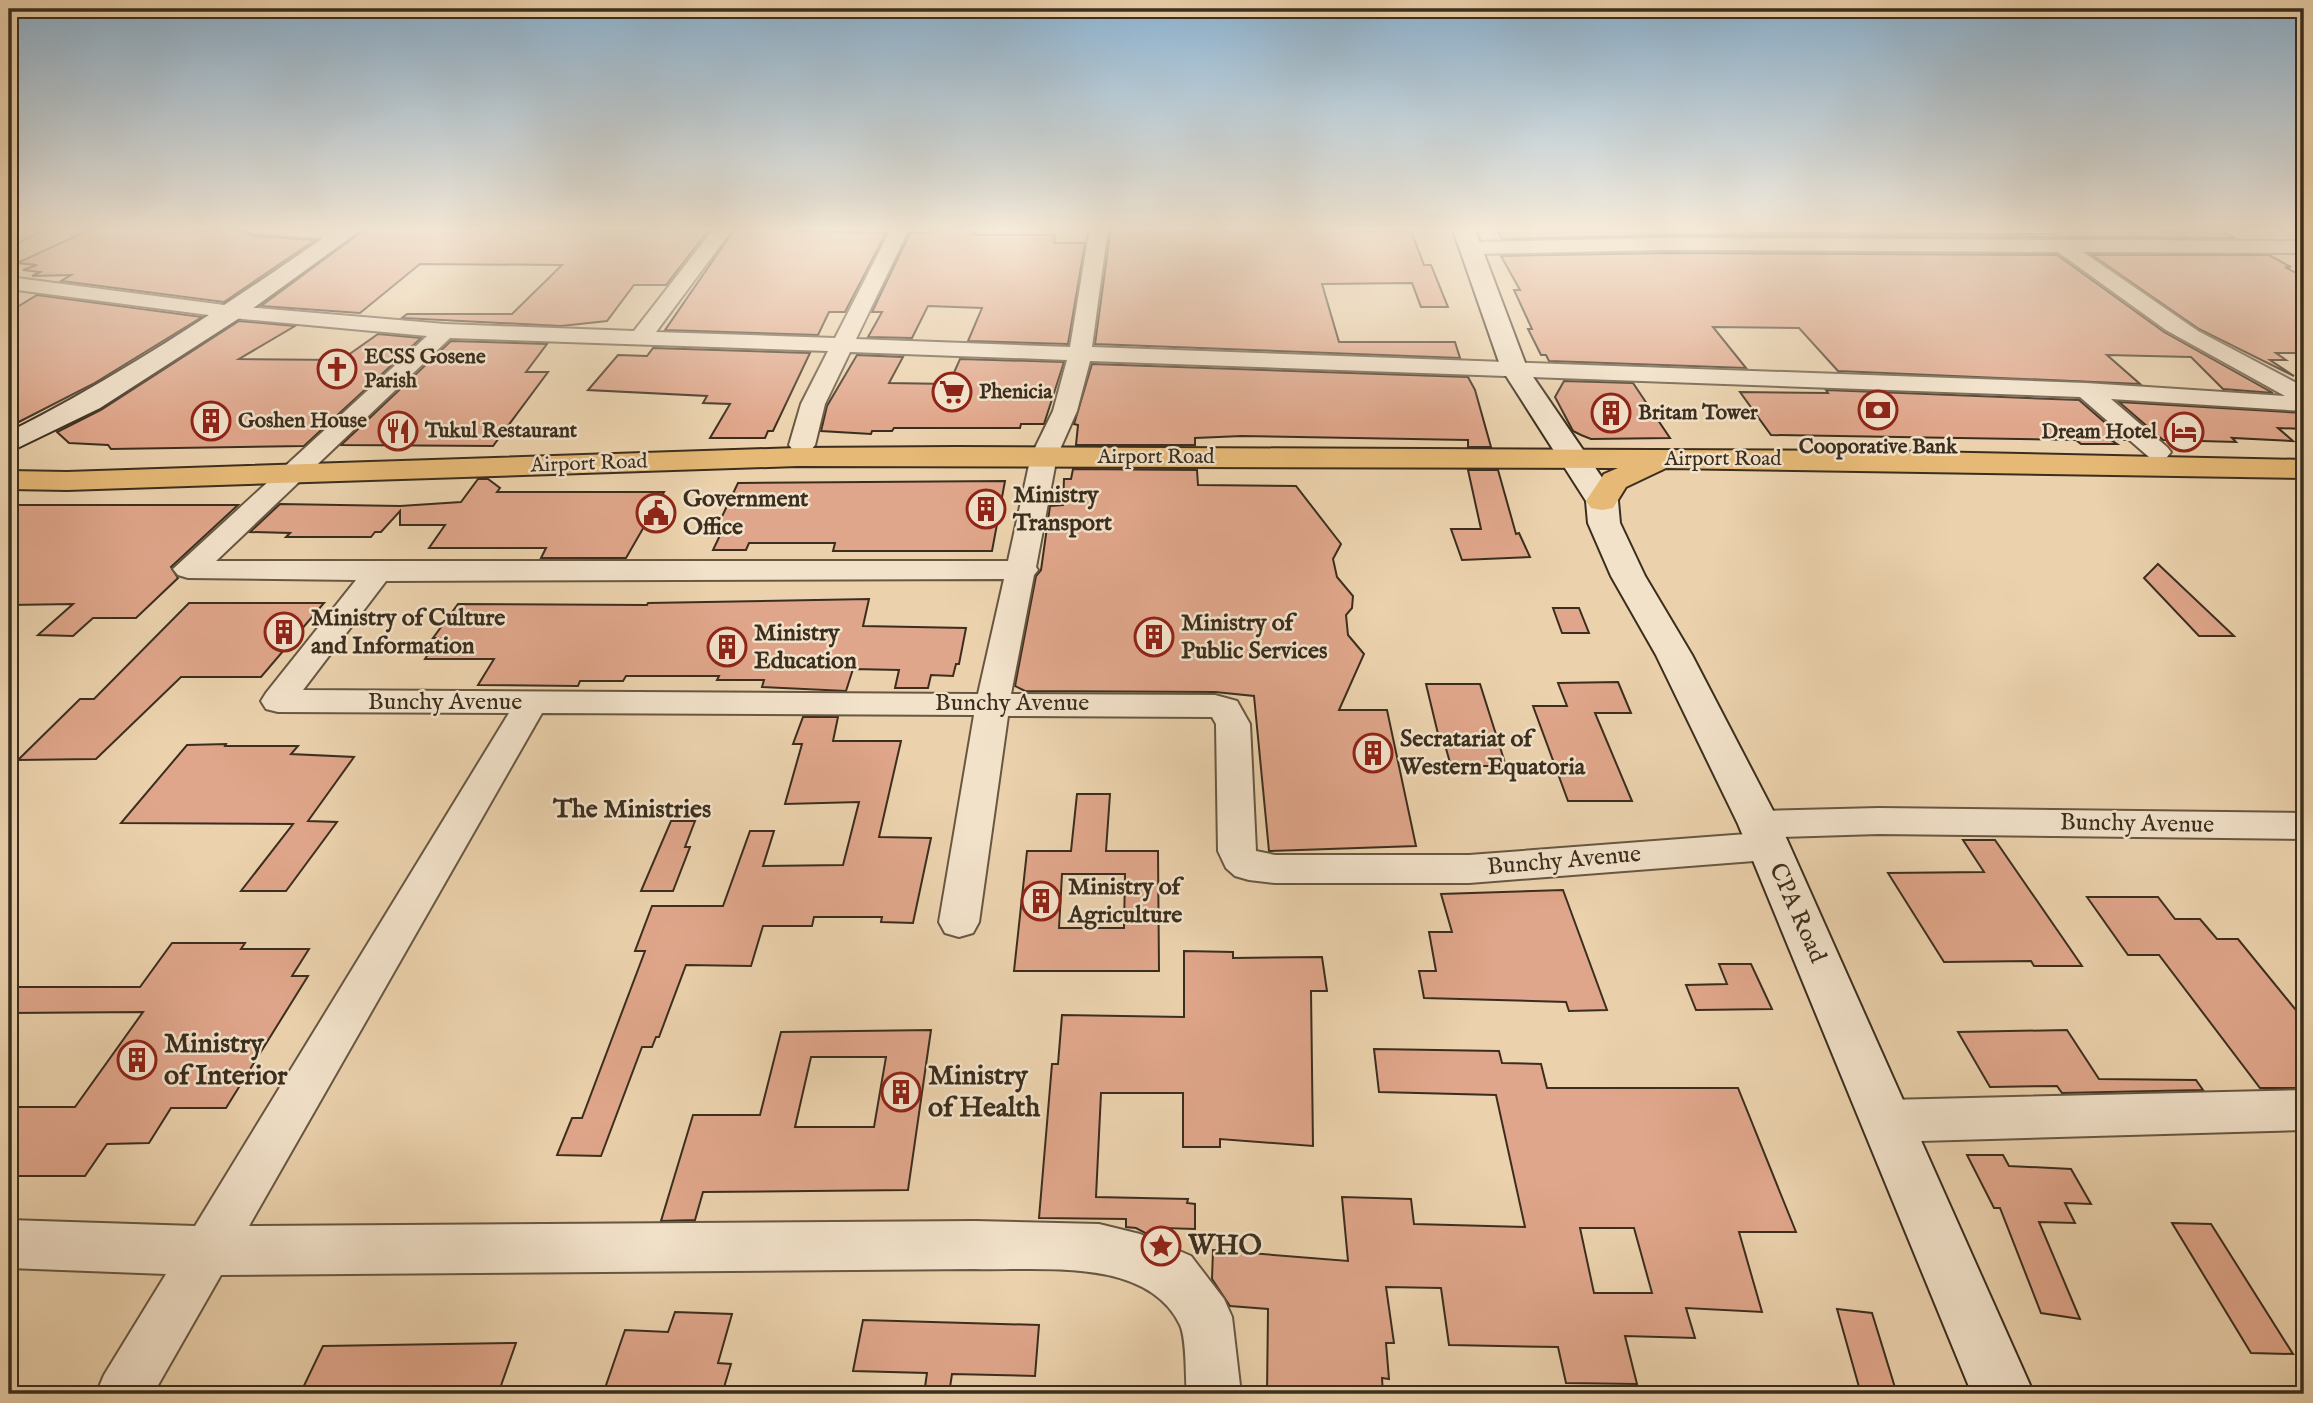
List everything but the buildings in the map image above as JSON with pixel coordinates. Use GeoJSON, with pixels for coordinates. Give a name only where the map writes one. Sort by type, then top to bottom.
{"type":"FeatureCollection","features":[{"type":"Feature","properties":{"kind":"main road","name":"Airport Road"},"geometry":{"type":"LineString","coordinates":[[9,480],[802,445],[1569,452],[2158,452],[2304,456]]}},
{"type":"Feature","properties":{"kind":"main road","name":"Airport Road"},"geometry":{"type":"LineString","coordinates":[[9,466],[298,467],[1050,449]]}},
{"type":"Feature","properties":{"kind":"main road","name":"Airport Road"},"geometry":{"type":"LineString","coordinates":[[1569,452],[1662,459],[1875,460],[2304,469]]}},
{"type":"Feature","properties":{"kind":"main road"},"geometry":{"type":"LineString","coordinates":[[1602,501],[1615,481],[1662,459]]}},
{"type":"Feature","properties":{"kind":"street"},"geometry":{"type":"LineString","coordinates":[[82,292],[232,312],[445,331],[2086,390],[2304,404]]}},
{"type":"Feature","properties":{"kind":"street"},"geometry":{"type":"LineString","coordinates":[[9,443],[90,402],[260,292]]}},
{"type":"Feature","properties":{"kind":"street"},"geometry":{"type":"LineString","coordinates":[[640,338],[675,292]]}},
{"type":"Feature","properties":{"kind":"street"},"geometry":{"type":"LineString","coordinates":[[802,445],[813,404],[869,292]]}},
{"type":"Feature","properties":{"kind":"street"},"geometry":{"type":"LineString","coordinates":[[959,922],[993,702],[1050,449],[1079,354],[1088,292]]}},
{"type":"Feature","properties":{"kind":"street","name":"CPA Road"},"geometry":{"type":"LineString","coordinates":[[1487,292],[1514,368],[1602,501],[1604,523],[1628,576],[1669,645],[1763,835],[2003,1394]]}},
{"type":"Feature","properties":{"kind":"street"},"geometry":{"type":"LineString","coordinates":[[2128,292],[2189,336],[2296,391]]}},
{"type":"Feature","properties":{"kind":"street"},"geometry":{"type":"LineString","coordinates":[[445,331],[253,508],[240,524],[188,569],[378,572],[1023,570]]}},
{"type":"Feature","properties":{"kind":"street"},"geometry":{"type":"LineString","coordinates":[[2086,390],[2158,452]]}},
{"type":"Feature","properties":{"kind":"street","name":"Bunchy Avenue"},"geometry":{"type":"LineString","coordinates":[[378,572],[278,701],[993,702],[1192,704],[1225,709],[1233,724],[1237,851],[1239,858],[1249,866],[1295,870],[1469,869],[1893,821],[2304,826]]}},
{"type":"Feature","properties":{"kind":"street"},"geometry":{"type":"LineString","coordinates":[[123,1394],[210,1251],[532,702]]}},
{"type":"Feature","properties":{"kind":"street"},"geometry":{"type":"LineString","coordinates":[[1886,1121],[2304,1110]]}},
{"type":"Feature","properties":{"kind":"street"},"geometry":{"type":"LineString","coordinates":[[9,1244],[210,1251],[975,1245],[1099,1248],[1140,1259],[1173,1274],[1206,1317],[1214,1394]]}},
{"type":"Feature","properties":{"kind":"place","name":"ECSS Gosene Parish"},"geometry":{"type":"Point","coordinates":[337,369]}},
{"type":"Feature","properties":{"kind":"place","name":"Phenicia"},"geometry":{"type":"Point","coordinates":[952,392]}},
{"type":"Feature","properties":{"kind":"place","name":"Cooporative Bank"},"geometry":{"type":"Point","coordinates":[1878,410]}},
{"type":"Feature","properties":{"kind":"place","name":"Britam Tower"},"geometry":{"type":"Point","coordinates":[1611,413]}},
{"type":"Feature","properties":{"kind":"place","name":"Goshen House"},"geometry":{"type":"Point","coordinates":[211,421]}},
{"type":"Feature","properties":{"kind":"place","name":"Tukul Restaurant"},"geometry":{"type":"Point","coordinates":[398,431]}},
{"type":"Feature","properties":{"kind":"place","name":"Dream Hotel"},"geometry":{"type":"Point","coordinates":[2184,432]}},
{"type":"Feature","properties":{"kind":"place","name":"Ministry Transport"},"geometry":{"type":"Point","coordinates":[986,509]}},
{"type":"Feature","properties":{"kind":"place","name":"Government Office"},"geometry":{"type":"Point","coordinates":[656,513]}},
{"type":"Feature","properties":{"kind":"place","name":"Ministry of Culture and Information"},"geometry":{"type":"Point","coordinates":[284,632]}},
{"type":"Feature","properties":{"kind":"place","name":"Ministry of Public Services"},"geometry":{"type":"Point","coordinates":[1154,637]}},
{"type":"Feature","properties":{"kind":"place","name":"Ministry Education"},"geometry":{"type":"Point","coordinates":[727,647]}},
{"type":"Feature","properties":{"kind":"place","name":"Secratariat of Western Equatoria"},"geometry":{"type":"Point","coordinates":[1373,753]}},
{"type":"Feature","properties":{"kind":"place","name":"Ministry of Agriculture"},"geometry":{"type":"Point","coordinates":[1041,901]}},
{"type":"Feature","properties":{"kind":"place","name":"Ministry of Interior"},"geometry":{"type":"Point","coordinates":[137,1060]}},
{"type":"Feature","properties":{"kind":"place","name":"Ministry of Health"},"geometry":{"type":"Point","coordinates":[901,1092]}},
{"type":"Feature","properties":{"kind":"place","name":"WHO"},"geometry":{"type":"Point","coordinates":[1161,1246]}},
{"type":"Feature","properties":{"kind":"district","name":"The Ministries"},"geometry":{"type":"Point","coordinates":[632,809]}}]}
